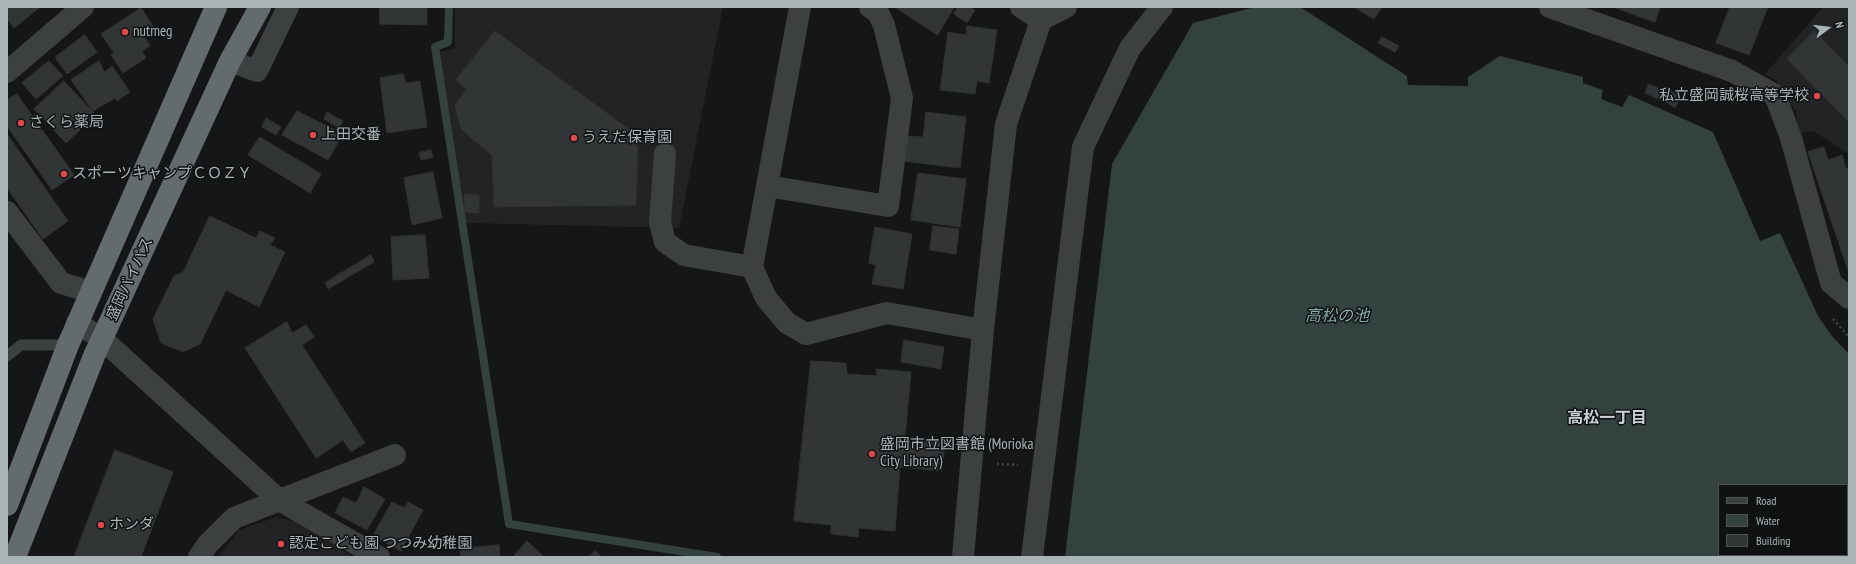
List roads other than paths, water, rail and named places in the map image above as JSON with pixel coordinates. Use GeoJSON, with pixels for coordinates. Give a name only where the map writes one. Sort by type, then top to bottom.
{"type":"FeatureCollection","features":[{"type":"Feature","properties":{"kind":"highway","name":"盛岡バイパス"},"geometry":{"type":"LineString","coordinates":[[7,505],[68,344],[216,7]]}},
{"type":"Feature","properties":{"kind":"highway","name":"盛岡バイパス"},"geometry":{"type":"LineString","coordinates":[[15,557],[102,339],[230,61],[260,7]]}},
{"type":"Feature","properties":{"kind":"street"},"geometry":{"type":"LineString","coordinates":[[7,72],[83,7]]}},
{"type":"Feature","properties":{"kind":"street"},"geometry":{"type":"LineString","coordinates":[[230,61],[257,71],[288,7]]}},
{"type":"Feature","properties":{"kind":"street"},"geometry":{"type":"LineString","coordinates":[[800,7],[752,267],[766,298],[787,323],[806,334],[887,313],[983,330]]}},
{"type":"Feature","properties":{"kind":"street"},"geometry":{"type":"LineString","coordinates":[[767,186],[888,206],[902,98],[884,25],[878,13],[870,7]]}},
{"type":"Feature","properties":{"kind":"street"},"geometry":{"type":"LineString","coordinates":[[1021,7],[1041,20]]}},
{"type":"Feature","properties":{"kind":"street"},"geometry":{"type":"LineString","coordinates":[[963,557],[983,330],[1006,124],[1041,20],[1066,7]]}},
{"type":"Feature","properties":{"kind":"street"},"geometry":{"type":"LineString","coordinates":[[1032,557],[1042,468],[1084,147],[1130,48],[1162,7]]}},
{"type":"Feature","properties":{"kind":"street"},"geometry":{"type":"LineString","coordinates":[[1550,7],[1732,71],[1775,95],[1791,138],[1831,283],[1849,298]]}},
{"type":"Feature","properties":{"kind":"street"},"geometry":{"type":"LineString","coordinates":[[665,154],[660,222],[665,242],[684,254],[752,267]]}},
{"type":"Feature","properties":{"kind":"street"},"geometry":{"type":"LineString","coordinates":[[7,212],[61,283],[91,292]]}},
{"type":"Feature","properties":{"kind":"street"},"geometry":{"type":"LineString","coordinates":[[78,323],[102,339],[279,500],[379,557]]}},
{"type":"Feature","properties":{"kind":"street"},"geometry":{"type":"LineString","coordinates":[[199,557],[207,545],[234,518],[395,455]]}},
{"type":"Feature","properties":{"kind":"lane"},"geometry":{"type":"LineString","coordinates":[[7,356],[21,345],[68,344]]}},
{"type":"Feature","properties":{"kind":"water","name":"高松の池"},"geometry":{"type":"Polygon","coordinates":[[[1255,7],[1300,7],[1407,76],[1408,85],[1468,86],[1468,77],[1500,56],[1583,77],[1583,83],[1603,90],[1601,99],[1622,107],[1629,95],[1713,132],[1760,241],[1780,233],[1818,316],[1831,335],[1849,354],[1849,557],[1065,557],[1112,164],[1193,23],[1255,7]]]}},
{"type":"Feature","properties":{"kind":"waterway"},"geometry":{"type":"LineString","coordinates":[[449,7],[448,42],[435,47],[509,524],[717,557]]}},
{"type":"Feature","properties":{"kind":"place","name":"nutmeg"},"geometry":{"type":"Point","coordinates":[125,32]}},
{"type":"Feature","properties":{"kind":"place","name":"私立盛岡誠桜高等学校"},"geometry":{"type":"Point","coordinates":[1817,96]}},
{"type":"Feature","properties":{"kind":"place","name":"さくら薬局"},"geometry":{"type":"Point","coordinates":[21,123]}},
{"type":"Feature","properties":{"kind":"place","name":"上田交番"},"geometry":{"type":"Point","coordinates":[313,135]}},
{"type":"Feature","properties":{"kind":"place","name":"うえだ保育園"},"geometry":{"type":"Point","coordinates":[574,138]}},
{"type":"Feature","properties":{"kind":"place","name":"スポーツキャンプＣＯＺＹ"},"geometry":{"type":"Point","coordinates":[64,174]}},
{"type":"Feature","properties":{"kind":"place","name":"盛岡市立図書館 (Morioka City Library)"},"geometry":{"type":"Point","coordinates":[872,454]}},
{"type":"Feature","properties":{"kind":"place","name":"ホンダ"},"geometry":{"type":"Point","coordinates":[101,525]}},
{"type":"Feature","properties":{"kind":"place","name":"認定こども園 つつみ幼稚園"},"geometry":{"type":"Point","coordinates":[281,544]}},
{"type":"Feature","properties":{"kind":"district","name":"高松一丁目"},"geometry":{"type":"Point","coordinates":[1607,418]}}]}
